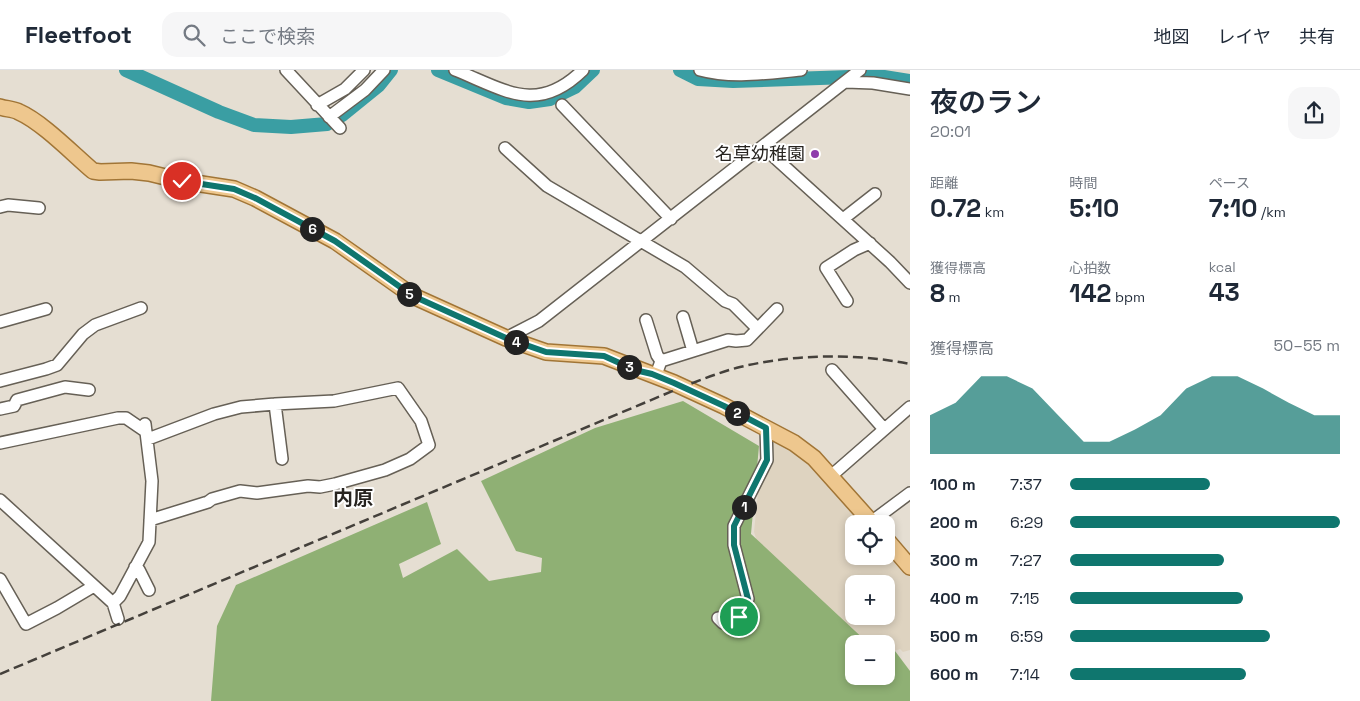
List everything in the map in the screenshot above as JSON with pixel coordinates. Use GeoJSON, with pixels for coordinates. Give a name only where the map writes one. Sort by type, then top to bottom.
{"type":"FeatureCollection","features":[{"type":"Feature","properties":{"kind":"main road"},"geometry":{"type":"LineString","coordinates":[[0,108],[18,111],[25,115],[45,129],[93,171],[149,173],[182,181],[234,189],[255,198],[335,241],[413,296],[506,338],[546,352],[604,356],[635,370],[656,375],[724,406],[794,443],[814,458],[865,515]]}},
{"type":"Feature","properties":{"kind":"main road"},"geometry":{"type":"LineString","coordinates":[[895,550],[910,567]]}},
{"type":"Feature","properties":{"kind":"street"},"geometry":{"type":"LineString","coordinates":[[286,70],[334,122],[384,70]]}},
{"type":"Feature","properties":{"kind":"street"},"geometry":{"type":"LineString","coordinates":[[317,105],[345,89],[364,70]]}},
{"type":"Feature","properties":{"kind":"street"},"geometry":{"type":"LineString","coordinates":[[455,70],[516,95],[534,96],[547,93],[570,83],[582,70]]}},
{"type":"Feature","properties":{"kind":"street"},"geometry":{"type":"LineString","coordinates":[[700,70],[743,75],[800,70]]}},
{"type":"Feature","properties":{"kind":"street"},"geometry":{"type":"LineString","coordinates":[[506,338],[539,322],[860,70]]}},
{"type":"Feature","properties":{"kind":"street"},"geometry":{"type":"LineString","coordinates":[[846,82],[873,83],[910,88]]}},
{"type":"Feature","properties":{"kind":"street"},"geometry":{"type":"LineString","coordinates":[[562,105],[671,219]]}},
{"type":"Feature","properties":{"kind":"street"},"geometry":{"type":"LineString","coordinates":[[763,147],[870,243],[910,283]]}},
{"type":"Feature","properties":{"kind":"street"},"geometry":{"type":"LineString","coordinates":[[505,148],[548,186],[685,267],[725,301],[733,304],[757,328]]}},
{"type":"Feature","properties":{"kind":"street"},"geometry":{"type":"LineString","coordinates":[[843,219],[875,194]]}},
{"type":"Feature","properties":{"kind":"street"},"geometry":{"type":"LineString","coordinates":[[0,207],[8,205],[39,208]]}},
{"type":"Feature","properties":{"kind":"street"},"geometry":{"type":"LineString","coordinates":[[847,301],[826,268],[854,250],[870,243]]}},
{"type":"Feature","properties":{"kind":"street"},"geometry":{"type":"LineString","coordinates":[[0,381],[46,369],[57,364],[83,334],[95,325],[141,308]]}},
{"type":"Feature","properties":{"kind":"street"},"geometry":{"type":"LineString","coordinates":[[0,322],[46,309]]}},
{"type":"Feature","properties":{"kind":"street"},"geometry":{"type":"LineString","coordinates":[[661,361],[728,340],[747,340],[777,309]]}},
{"type":"Feature","properties":{"kind":"street"},"geometry":{"type":"LineString","coordinates":[[683,317],[693,351]]}},
{"type":"Feature","properties":{"kind":"street"},"geometry":{"type":"LineString","coordinates":[[646,320],[657,355],[661,361]]}},
{"type":"Feature","properties":{"kind":"street"},"geometry":{"type":"LineString","coordinates":[[656,375],[661,361]]}},
{"type":"Feature","properties":{"kind":"street"},"geometry":{"type":"LineString","coordinates":[[832,370],[884,430]]}},
{"type":"Feature","properties":{"kind":"street"},"geometry":{"type":"LineString","coordinates":[[0,409],[14,406],[17,400],[65,387],[89,390]]}},
{"type":"Feature","properties":{"kind":"street"},"geometry":{"type":"LineString","coordinates":[[0,443],[118,418],[126,418],[146,431],[241,408],[334,401],[398,388],[421,421],[429,445],[410,459],[362,477],[320,487],[308,486],[257,493],[240,491],[150,520]]}},
{"type":"Feature","properties":{"kind":"street"},"geometry":{"type":"LineString","coordinates":[[275,404],[282,459]]}},
{"type":"Feature","properties":{"kind":"street"},"geometry":{"type":"LineString","coordinates":[[831,476],[910,406]]}},
{"type":"Feature","properties":{"kind":"street"},"geometry":{"type":"LineString","coordinates":[[718,618],[724,622],[731,622],[739,617],[748,599],[734,545],[734,526],[767,460],[766,428]]}},
{"type":"Feature","properties":{"kind":"street"},"geometry":{"type":"LineString","coordinates":[[113,603],[120,596],[149,542],[152,482],[146,431]]}},
{"type":"Feature","properties":{"kind":"street"},"geometry":{"type":"LineString","coordinates":[[882,515],[910,493]]}},
{"type":"Feature","properties":{"kind":"street"},"geometry":{"type":"LineString","coordinates":[[0,500],[113,603],[118,619]]}},
{"type":"Feature","properties":{"kind":"street"},"geometry":{"type":"LineString","coordinates":[[135,567],[139,570],[149,590]]}},
{"type":"Feature","properties":{"kind":"street"},"geometry":{"type":"LineString","coordinates":[[0,579],[26,624],[94,586]]}},
{"type":"Feature","properties":{"kind":"shaded area"},"geometry":{"type":"Polygon","coordinates":[[[769,436],[814,463],[858,515],[845,515],[845,565],[895,565],[895,555],[910,571],[910,650],[903,652],[900,649],[895,651],[895,635],[853,635],[762,557],[754,532],[758,491],[769,436]]]}},
{"type":"Feature","properties":{"kind":"green space"},"geometry":{"type":"Polygon","coordinates":[[[683,401],[759,446],[751,534],[845,622],[845,625],[849,625],[859,635],[845,635],[845,685],[895,685],[895,651],[910,671],[910,701],[211,701],[217,626],[236,585],[427,502],[441,544],[399,564],[403,578],[457,549],[489,581],[541,572],[542,558],[516,551],[481,481],[595,428],[683,401]]]}},
{"type":"Feature","properties":{"kind":"waterway"},"geometry":{"type":"LineString","coordinates":[[126,70],[219,112],[254,125],[291,127],[327,124],[342,115],[379,85],[391,70]]}},
{"type":"Feature","properties":{"kind":"waterway"},"geometry":{"type":"LineString","coordinates":[[438,70],[506,98],[529,102],[550,99],[575,87],[593,70]]}},
{"type":"Feature","properties":{"kind":"waterway"},"geometry":{"type":"LineString","coordinates":[[680,70],[698,79],[733,81],[878,76],[910,81]]}},
{"type":"Feature","properties":{"kind":"railway"},"geometry":{"type":"LineString","coordinates":[[0,674],[682,387],[718,374],[740,367],[803,357],[868,358],[910,364]]}},
{"type":"Feature","properties":{"kind":"place","name":"名草幼稚園"},"geometry":{"type":"Point","coordinates":[815,154]}},
{"type":"Feature","properties":{"kind":"district","name":"内原"},"geometry":{"type":"Point","coordinates":[353,498]}},
{"type":"Feature","properties":{"kind":"route"},"geometry":{"type":"LineString","coordinates":[[182,181],[234,189],[255,198],[335,241],[399,288],[413,296],[522,345],[546,352],[604,356],[635,370],[652,374],[674,383],[766,428],[767,460],[734,526],[734,545],[748,599],[739,617]]}}]}
